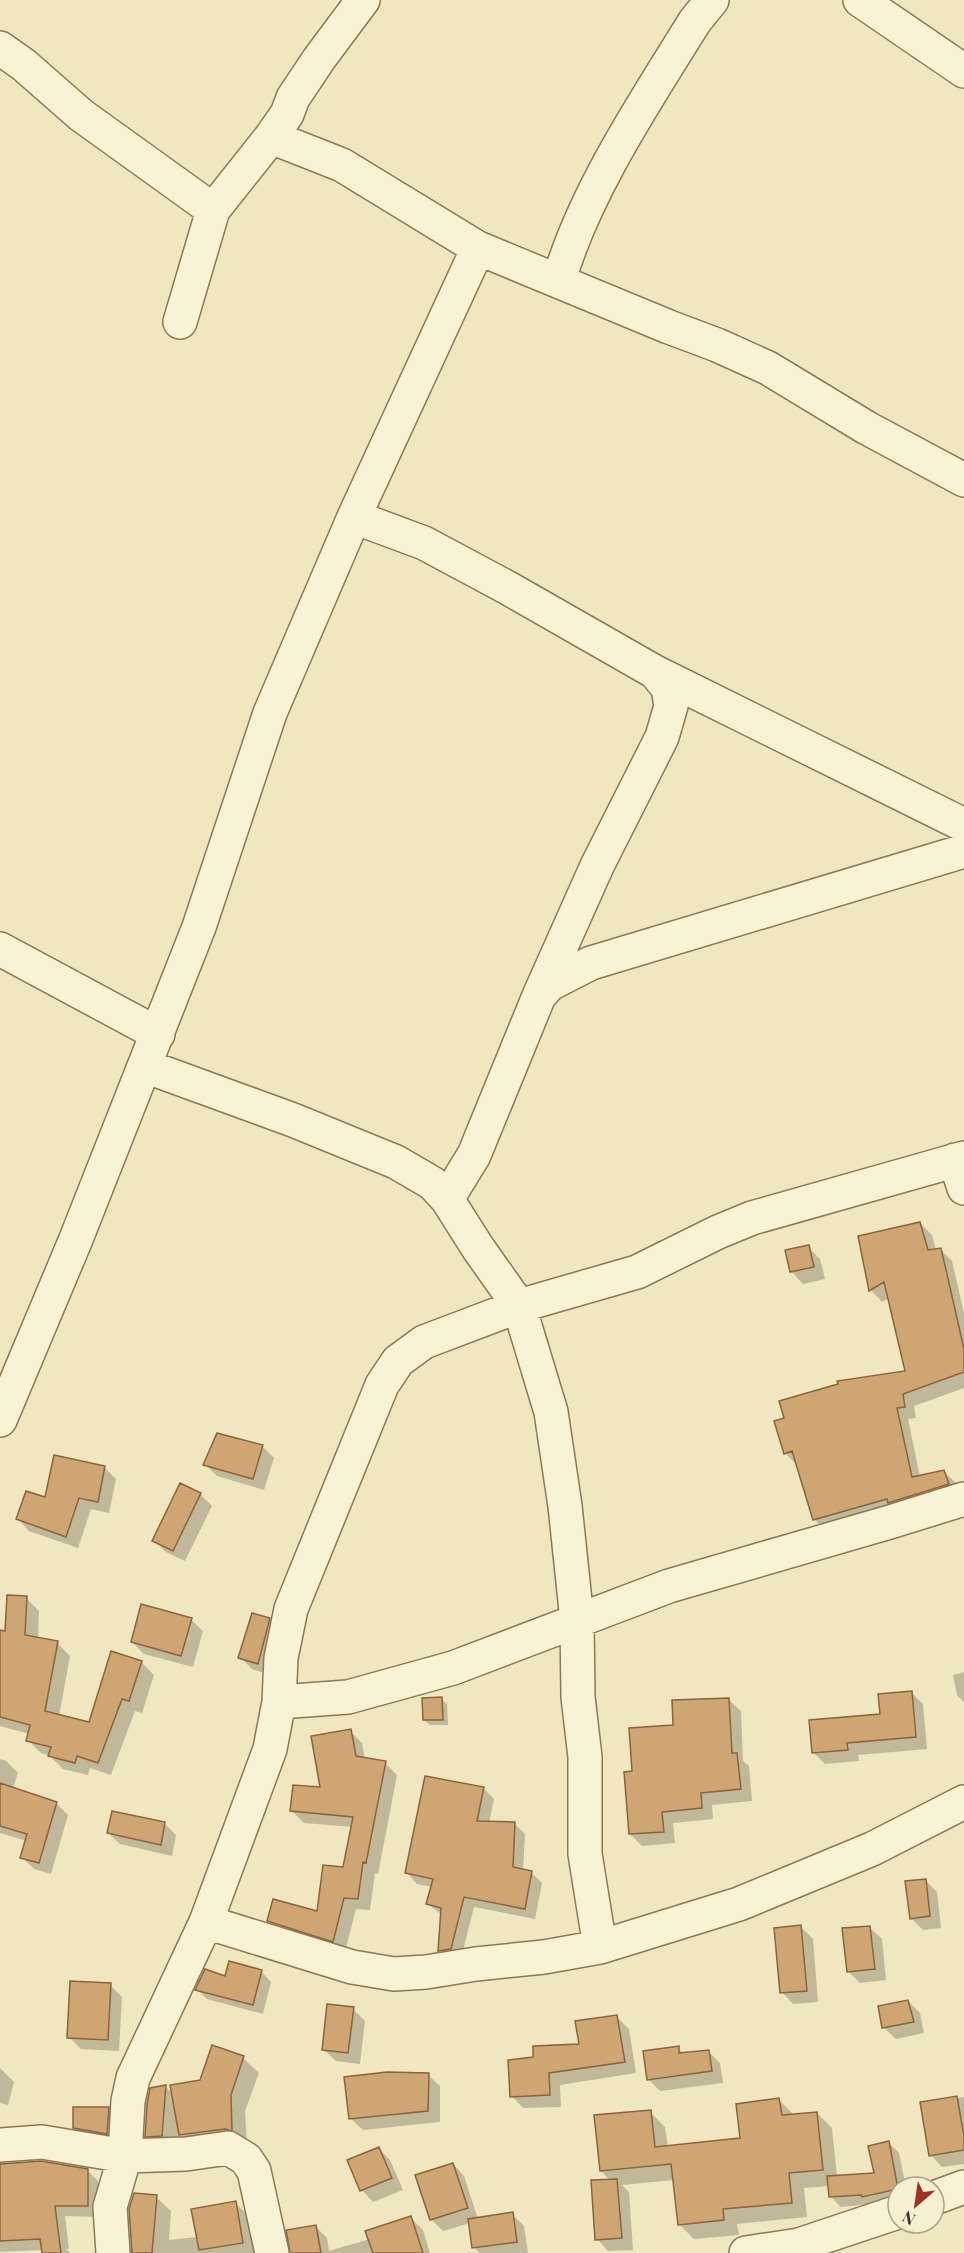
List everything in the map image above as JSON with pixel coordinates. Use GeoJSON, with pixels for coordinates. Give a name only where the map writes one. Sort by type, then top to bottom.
{"type":"FeatureCollection","features":[{"type":"Feature","properties":{"kind":"street"},"geometry":{"type":"LineString","coordinates":[[180,322],[213,210],[271,137],[319,59],[363,0]]}},
{"type":"Feature","properties":{"kind":"street"},"geometry":{"type":"LineString","coordinates":[[559,280],[566,257],[598,185],[689,30],[712,0]]}},
{"type":"Feature","properties":{"kind":"street"},"geometry":{"type":"LineString","coordinates":[[860,0],[964,71]]}},
{"type":"Feature","properties":{"kind":"street"},"geometry":{"type":"LineString","coordinates":[[0,48],[24,65],[81,115],[213,210]]}},
{"type":"Feature","properties":{"kind":"street"},"geometry":{"type":"LineString","coordinates":[[271,137],[342,165],[478,248],[768,368],[867,428],[964,480]]}},
{"type":"Feature","properties":{"kind":"street"},"geometry":{"type":"LineString","coordinates":[[0,1420],[146,1066],[199,927],[270,713],[354,518],[478,248]]}},
{"type":"Feature","properties":{"kind":"street"},"geometry":{"type":"LineString","coordinates":[[354,518],[424,543],[655,672],[964,825]]}},
{"type":"Feature","properties":{"kind":"street"},"geometry":{"type":"LineString","coordinates":[[447,1199],[474,1155],[539,996],[597,866],[663,737],[671,706],[668,688],[655,672]]}},
{"type":"Feature","properties":{"kind":"street"},"geometry":{"type":"LineString","coordinates":[[539,996],[550,984],[591,963],[964,851]]}},
{"type":"Feature","properties":{"kind":"street"},"geometry":{"type":"LineString","coordinates":[[0,949],[158,1034]]}},
{"type":"Feature","properties":{"kind":"street"},"geometry":{"type":"LineString","coordinates":[[146,1066],[293,1120],[396,1162],[432,1183],[447,1199],[519,1306],[551,1413],[565,1506],[577,1620],[578,1697],[586,1775],[585,1854],[600,1947]]}},
{"type":"Feature","properties":{"kind":"street"},"geometry":{"type":"LineString","coordinates":[[113,2253],[110,2207],[125,2156],[128,2102],[133,2078],[206,1922],[270,1749],[279,1702],[281,1658],[291,1609],[382,1385],[398,1361],[424,1342],[519,1306],[637,1272],[752,1218],[961,1168]]}},
{"type":"Feature","properties":{"kind":"street"},"geometry":{"type":"LineString","coordinates":[[279,1702],[348,1697],[453,1668],[669,1586],[964,1499]]}},
{"type":"Feature","properties":{"kind":"street"},"geometry":{"type":"LineString","coordinates":[[206,1922],[352,1967],[394,1974],[426,1972],[600,1947],[740,1904],[872,1849],[964,1802]]}},
{"type":"Feature","properties":{"kind":"street"},"geometry":{"type":"LineString","coordinates":[[0,2145],[42,2142],[125,2156],[186,2154],[228,2148],[246,2159],[254,2171],[272,2253]]}},
{"type":"Feature","properties":{"kind":"street"},"geometry":{"type":"LineString","coordinates":[[946,2194],[964,2187]]}},
{"type":"Feature","properties":{"kind":"street"},"geometry":{"type":"LineString","coordinates":[[746,2253],[799,2245],[886,2216]]}},
{"type":"Feature","properties":{"kind":"building"},"geometry":{"type":"Polygon","coordinates":[[[920,1222],[928,1250],[941,1248],[964,1349],[964,1372],[903,1394],[905,1407],[897,1408],[912,1477],[944,1470],[949,1484],[888,1503],[887,1499],[813,1520],[792,1451],[784,1454],[774,1421],[784,1418],[779,1401],[838,1384],[837,1381],[905,1371],[884,1282],[869,1291],[858,1236],[920,1222]]]}},
{"type":"Feature","properties":{"kind":"building"},"geometry":{"type":"Polygon","coordinates":[[[809,1245],[814,1267],[790,1272],[785,1250],[809,1245]]]}},
{"type":"Feature","properties":{"kind":"building"},"geometry":{"type":"Polygon","coordinates":[[[217,1433],[263,1445],[253,1479],[203,1465],[217,1433]]]}},
{"type":"Feature","properties":{"kind":"building"},"geometry":{"type":"Polygon","coordinates":[[[54,1455],[105,1466],[98,1502],[79,1498],[66,1537],[16,1519],[26,1491],[45,1497],[54,1455]]]}},
{"type":"Feature","properties":{"kind":"building"},"geometry":{"type":"Polygon","coordinates":[[[180,1483],[201,1493],[173,1551],[152,1541],[180,1483]]]}},
{"type":"Feature","properties":{"kind":"building"},"geometry":{"type":"Polygon","coordinates":[[[7,1595],[27,1596],[25,1635],[58,1641],[45,1711],[89,1722],[111,1651],[142,1661],[129,1701],[122,1699],[98,1763],[77,1756],[75,1763],[48,1756],[51,1747],[26,1741],[30,1725],[0,1717],[0,1630],[5,1631],[7,1595]]]}},
{"type":"Feature","properties":{"kind":"building"},"geometry":{"type":"Polygon","coordinates":[[[141,1604],[192,1618],[181,1656],[131,1642],[141,1604]]]}},
{"type":"Feature","properties":{"kind":"building"},"geometry":{"type":"Polygon","coordinates":[[[252,1613],[270,1618],[258,1664],[238,1658],[252,1613]]]}},
{"type":"Feature","properties":{"kind":"building"},"geometry":{"type":"Polygon","coordinates":[[[912,1691],[916,1737],[847,1743],[848,1750],[812,1753],[809,1720],[880,1714],[878,1694],[912,1691]]]}},
{"type":"Feature","properties":{"kind":"building"},"geometry":{"type":"Polygon","coordinates":[[[442,1697],[443,1720],[423,1720],[422,1698],[442,1697]]]}},
{"type":"Feature","properties":{"kind":"building"},"geometry":{"type":"Polygon","coordinates":[[[729,1698],[732,1753],[737,1753],[741,1789],[701,1793],[702,1808],[662,1812],[664,1832],[629,1834],[624,1772],[632,1771],[629,1728],[673,1725],[672,1700],[729,1698]]]}},
{"type":"Feature","properties":{"kind":"building"},"geometry":{"type":"Polygon","coordinates":[[[351,1729],[356,1756],[386,1761],[366,1863],[363,1862],[358,1899],[344,1898],[333,1942],[267,1921],[273,1899],[317,1911],[323,1865],[343,1867],[353,1817],[290,1811],[293,1785],[320,1787],[311,1736],[351,1729]]]}},
{"type":"Feature","properties":{"kind":"building"},"geometry":{"type":"Polygon","coordinates":[[[425,1776],[484,1787],[477,1821],[515,1822],[513,1867],[532,1871],[525,1909],[464,1897],[451,1949],[438,1951],[441,1908],[426,1904],[433,1879],[405,1873],[425,1776]]]}},
{"type":"Feature","properties":{"kind":"building"},"geometry":{"type":"Polygon","coordinates":[[[0,1783],[57,1802],[39,1863],[20,1858],[27,1834],[0,1826],[0,1783]]]}},
{"type":"Feature","properties":{"kind":"building"},"geometry":{"type":"Polygon","coordinates":[[[112,1811],[165,1822],[161,1845],[107,1833],[112,1811]]]}},
{"type":"Feature","properties":{"kind":"building"},"geometry":{"type":"Polygon","coordinates":[[[926,1879],[930,1916],[910,1919],[905,1881],[926,1879]]]}},
{"type":"Feature","properties":{"kind":"building"},"geometry":{"type":"Polygon","coordinates":[[[801,1925],[807,1991],[780,1993],[774,1928],[801,1925]]]}},
{"type":"Feature","properties":{"kind":"building"},"geometry":{"type":"Polygon","coordinates":[[[870,1926],[875,1969],[847,1972],[842,1928],[870,1926]]]}},
{"type":"Feature","properties":{"kind":"building"},"geometry":{"type":"Polygon","coordinates":[[[229,1961],[262,1970],[253,2005],[195,1990],[205,1969],[225,1976],[229,1961]]]}},
{"type":"Feature","properties":{"kind":"building"},"geometry":{"type":"Polygon","coordinates":[[[70,1981],[111,1983],[108,2040],[67,2038],[70,1981]]]}},
{"type":"Feature","properties":{"kind":"building"},"geometry":{"type":"Polygon","coordinates":[[[908,2000],[914,2022],[882,2028],[878,2006],[908,2000]]]}},
{"type":"Feature","properties":{"kind":"building"},"geometry":{"type":"Polygon","coordinates":[[[327,2004],[354,2007],[348,2053],[322,2050],[327,2004]]]}},
{"type":"Feature","properties":{"kind":"building"},"geometry":{"type":"Polygon","coordinates":[[[617,2015],[625,2062],[549,2073],[550,2095],[510,2097],[508,2060],[533,2057],[533,2046],[579,2044],[575,2021],[617,2015]]]}},
{"type":"Feature","properties":{"kind":"building"},"geometry":{"type":"Polygon","coordinates":[[[212,2045],[244,2056],[231,2095],[232,2131],[225,2129],[179,2135],[170,2085],[200,2080],[212,2045]]]}},
{"type":"Feature","properties":{"kind":"building"},"geometry":{"type":"Polygon","coordinates":[[[679,2046],[679,2053],[709,2050],[712,2071],[647,2080],[643,2051],[679,2046]]]}},
{"type":"Feature","properties":{"kind":"building"},"geometry":{"type":"Polygon","coordinates":[[[387,2072],[429,2073],[428,2111],[349,2119],[344,2077],[387,2072]]]}},
{"type":"Feature","properties":{"kind":"building"},"geometry":{"type":"Polygon","coordinates":[[[166,2085],[162,2136],[145,2137],[150,2088],[166,2085]]]}},
{"type":"Feature","properties":{"kind":"building"},"geometry":{"type":"Polygon","coordinates":[[[957,2096],[964,2150],[929,2156],[920,2102],[957,2096]]]}},
{"type":"Feature","properties":{"kind":"building"},"geometry":{"type":"Polygon","coordinates":[[[779,2098],[782,2115],[817,2112],[823,2170],[789,2173],[792,2203],[723,2209],[724,2220],[678,2225],[671,2164],[600,2171],[594,2115],[651,2110],[655,2147],[740,2138],[736,2104],[779,2098]]]}},
{"type":"Feature","properties":{"kind":"building"},"geometry":{"type":"Polygon","coordinates":[[[73,2107],[109,2107],[107,2134],[73,2128],[73,2107]]]}},
{"type":"Feature","properties":{"kind":"building"},"geometry":{"type":"Polygon","coordinates":[[[889,2141],[895,2175],[886,2175],[886,2192],[862,2197],[861,2195],[829,2197],[827,2176],[874,2173],[868,2146],[889,2141]]]}},
{"type":"Feature","properties":{"kind":"building"},"geometry":{"type":"Polygon","coordinates":[[[379,2147],[392,2178],[360,2191],[347,2160],[379,2147]]]}},
{"type":"Feature","properties":{"kind":"building"},"geometry":{"type":"Polygon","coordinates":[[[41,2161],[88,2169],[88,2206],[55,2206],[61,2253],[42,2253],[40,2239],[0,2241],[0,2164],[41,2161]]]}},
{"type":"Feature","properties":{"kind":"building"},"geometry":{"type":"Polygon","coordinates":[[[453,2163],[468,2208],[430,2220],[415,2175],[453,2163]]]}},
{"type":"Feature","properties":{"kind":"building"},"geometry":{"type":"Polygon","coordinates":[[[617,2179],[622,2238],[595,2240],[591,2180],[617,2179]]]}},
{"type":"Feature","properties":{"kind":"building"},"geometry":{"type":"Polygon","coordinates":[[[134,2193],[157,2195],[152,2253],[132,2253],[129,2209],[134,2193]]]}},
{"type":"Feature","properties":{"kind":"building"},"geometry":{"type":"Polygon","coordinates":[[[236,2201],[243,2243],[199,2250],[191,2209],[236,2201]]]}},
{"type":"Feature","properties":{"kind":"building"},"geometry":{"type":"Polygon","coordinates":[[[513,2212],[517,2242],[472,2248],[468,2219],[513,2212]]]}},
{"type":"Feature","properties":{"kind":"building"},"geometry":{"type":"Polygon","coordinates":[[[411,2216],[423,2253],[373,2253],[365,2231],[411,2216]]]}},
{"type":"Feature","properties":{"kind":"building"},"geometry":{"type":"Polygon","coordinates":[[[316,2225],[321,2253],[290,2253],[286,2230],[316,2225]]]}}]}
